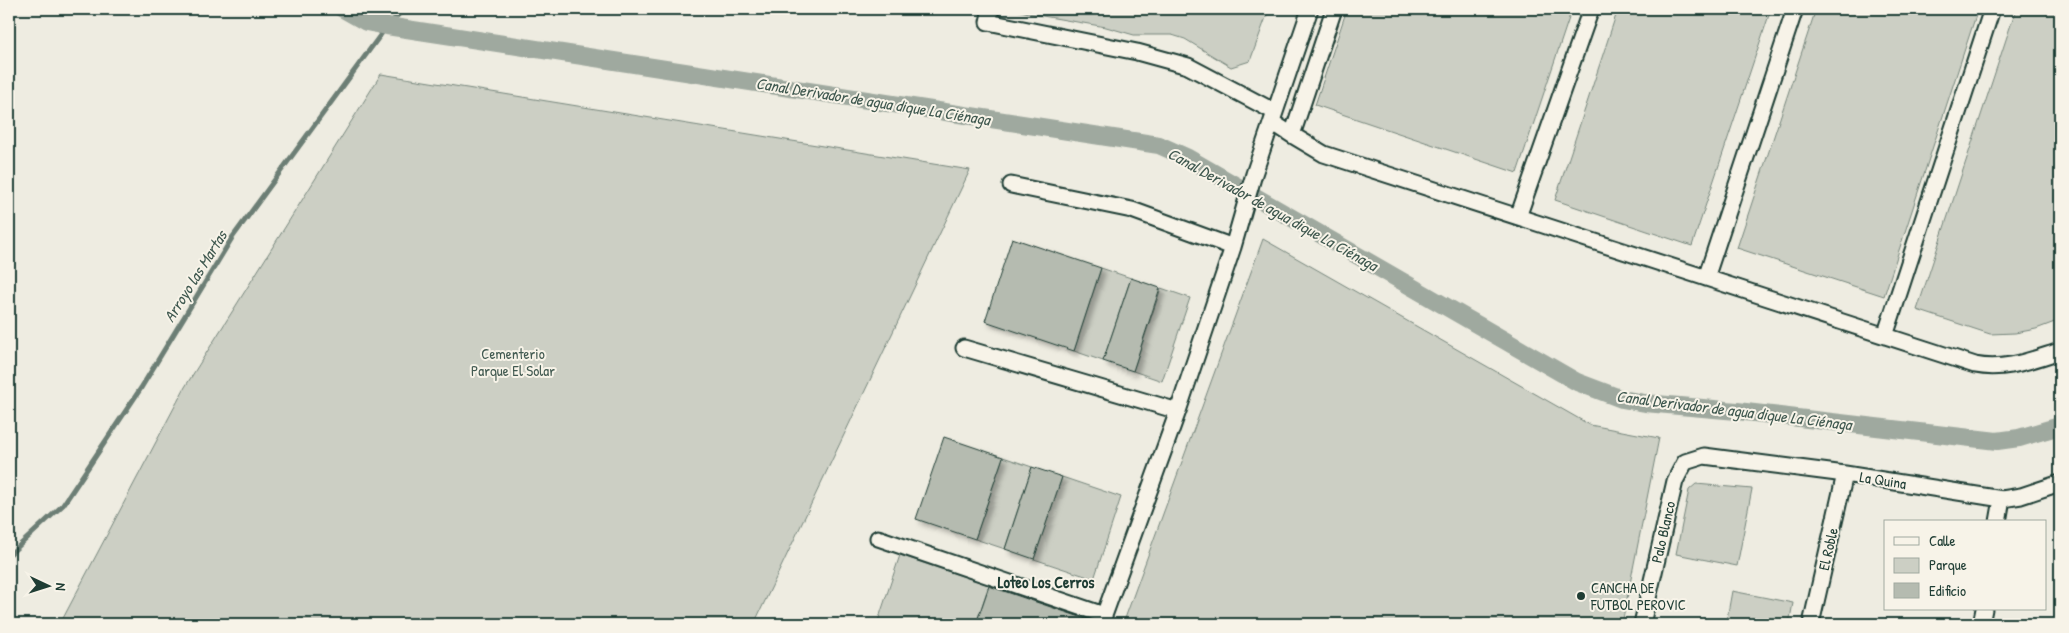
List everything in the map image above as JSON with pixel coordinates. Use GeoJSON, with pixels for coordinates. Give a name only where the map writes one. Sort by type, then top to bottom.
{"type":"FeatureCollection","features":[{"type":"Feature","properties":{"kind":"street"},"geometry":{"type":"LineString","coordinates":[[991,9],[988,22],[1136,52],[1188,66],[1274,117],[1292,135],[1324,154],[1975,365],[1990,368],[2006,367],[2060,352]]}},
{"type":"Feature","properties":{"kind":"street"},"geometry":{"type":"LineString","coordinates":[[878,538],[1102,620],[1178,411],[1233,247],[1254,174],[1310,9]]}},
{"type":"Feature","properties":{"kind":"street"},"geometry":{"type":"LineString","coordinates":[[1292,135],[1334,9]]}},
{"type":"Feature","properties":{"kind":"street"},"geometry":{"type":"LineString","coordinates":[[1518,217],[1591,9]]}},
{"type":"Feature","properties":{"kind":"street"},"geometry":{"type":"LineString","coordinates":[[1706,278],[1795,9]]}},
{"type":"Feature","properties":{"kind":"street"},"geometry":{"type":"LineString","coordinates":[[1885,336],[1992,9]]}},
{"type":"Feature","properties":{"kind":"street"},"geometry":{"type":"LineString","coordinates":[[1011,185],[1132,210],[1233,247]]}},
{"type":"Feature","properties":{"kind":"street"},"geometry":{"type":"LineString","coordinates":[[964,348],[1178,411]]}},
{"type":"Feature","properties":{"kind":"street","name":"La Quina"},"geometry":{"type":"LineString","coordinates":[[1704,456],[1845,474],[2002,499],[2021,496],[2060,483]]}},
{"type":"Feature","properties":{"kind":"street","name":"Palo Blanco"},"geometry":{"type":"LineString","coordinates":[[1642,624],[1675,481],[1685,462],[1704,456]]}},
{"type":"Feature","properties":{"kind":"street","name":"El Roble"},"geometry":{"type":"LineString","coordinates":[[1811,624],[1845,474]]}},
{"type":"Feature","properties":{"kind":"street"},"geometry":{"type":"LineString","coordinates":[[1998,520],[2002,499]]}},
{"type":"Feature","properties":{"kind":"street"},"geometry":{"type":"LineString","coordinates":[[1981,624],[1984,610]]}},
{"type":"Feature","properties":{"kind":"green space"},"geometry":{"type":"Polygon","coordinates":[[[1012,9],[1269,9],[1250,61],[1231,67],[1185,39],[1172,35],[1134,35],[1106,27],[1012,9]]]}},
{"type":"Feature","properties":{"kind":"green space"},"geometry":{"type":"Polygon","coordinates":[[[1347,9],[1572,9],[1517,173],[1315,105],[1347,9]]]}},
{"type":"Feature","properties":{"kind":"green space"},"geometry":{"type":"Polygon","coordinates":[[[1618,9],[1771,9],[1692,246],[1555,200],[1618,9]]]}},
{"type":"Feature","properties":{"kind":"green space"},"geometry":{"type":"Polygon","coordinates":[[[1816,9],[1978,9],[1884,296],[1737,248],[1816,9]]]}},
{"type":"Feature","properties":{"kind":"green space"},"geometry":{"type":"Polygon","coordinates":[[[2016,9],[2060,9],[2060,320],[2036,329],[2015,333],[1990,334],[1917,310],[2016,9]]]}},
{"type":"Feature","properties":{"kind":"green space","name":"Cementerio Parque El Solar"},"geometry":{"type":"Polygon","coordinates":[[[381,74],[970,170],[754,624],[60,624],[185,387],[381,74]]]}},
{"type":"Feature","properties":{"kind":"green space"},"geometry":{"type":"Polygon","coordinates":[[[1263,239],[1590,425],[1659,438],[1622,624],[1123,624],[1263,239]]]}},
{"type":"Feature","properties":{"kind":"green space"},"geometry":{"type":"Polygon","coordinates":[[[1101,268],[1131,278],[1103,361],[1074,351],[1101,268]]]}},
{"type":"Feature","properties":{"kind":"green space"},"geometry":{"type":"Polygon","coordinates":[[[1161,288],[1190,298],[1162,381],[1133,371],[1161,288]]]}},
{"type":"Feature","properties":{"kind":"green space"},"geometry":{"type":"Polygon","coordinates":[[[1003,457],[1032,467],[1005,549],[975,539],[1003,457]]]}},
{"type":"Feature","properties":{"kind":"green space"},"geometry":{"type":"Polygon","coordinates":[[[1062,477],[1121,497],[1094,579],[1034,559],[1062,477]]]}},
{"type":"Feature","properties":{"kind":"green space"},"geometry":{"type":"Polygon","coordinates":[[[1696,484],[1752,489],[1737,566],[1676,554],[1689,490],[1696,484]]]}},
{"type":"Feature","properties":{"kind":"green space"},"geometry":{"type":"Polygon","coordinates":[[[900,555],[989,585],[976,624],[877,624],[900,555]]]}},
{"type":"Feature","properties":{"kind":"green space"},"geometry":{"type":"Polygon","coordinates":[[[1732,591],[1793,603],[1789,624],[1726,624],[1732,591]]]}},
{"type":"Feature","properties":{"kind":"building"},"geometry":{"type":"Polygon","coordinates":[[[1012,238],[1101,268],[1074,351],[985,321],[1012,238]]]}},
{"type":"Feature","properties":{"kind":"building"},"geometry":{"type":"Polygon","coordinates":[[[1131,278],[1160,288],[1133,371],[1103,361],[1131,278]]]}},
{"type":"Feature","properties":{"kind":"building"},"geometry":{"type":"Polygon","coordinates":[[[944,437],[1003,457],[975,539],[916,519],[944,437]]]}},
{"type":"Feature","properties":{"kind":"building"},"geometry":{"type":"Polygon","coordinates":[[[1032,467],[1062,477],[1034,559],[1005,549],[1032,467]]]}},
{"type":"Feature","properties":{"kind":"building"},"geometry":{"type":"Polygon","coordinates":[[[989,586],[1092,621],[1092,624],[976,624],[989,586]]]}},
{"type":"Feature","properties":{"kind":"waterway","name":"Canal Derivador de agua dique La Ciénaga"},"geometry":{"type":"LineString","coordinates":[[343,9],[366,22],[387,26],[1159,145],[1188,158],[1577,382],[1622,399],[1997,441],[2019,438],[2060,426]]}},
{"type":"Feature","properties":{"kind":"waterway","name":"Arroyo las Martas"},"geometry":{"type":"LineString","coordinates":[[9,555],[63,505],[141,388],[232,238],[387,26],[404,9]]}},
{"type":"Feature","properties":{"kind":"place","name":"CANCHA DE FUTBOL PEROVIC"},"geometry":{"type":"Point","coordinates":[1581,596]}},
{"type":"Feature","properties":{"kind":"district","name":"Loteo Los Cerros"},"geometry":{"type":"Point","coordinates":[1046,582]}}]}
